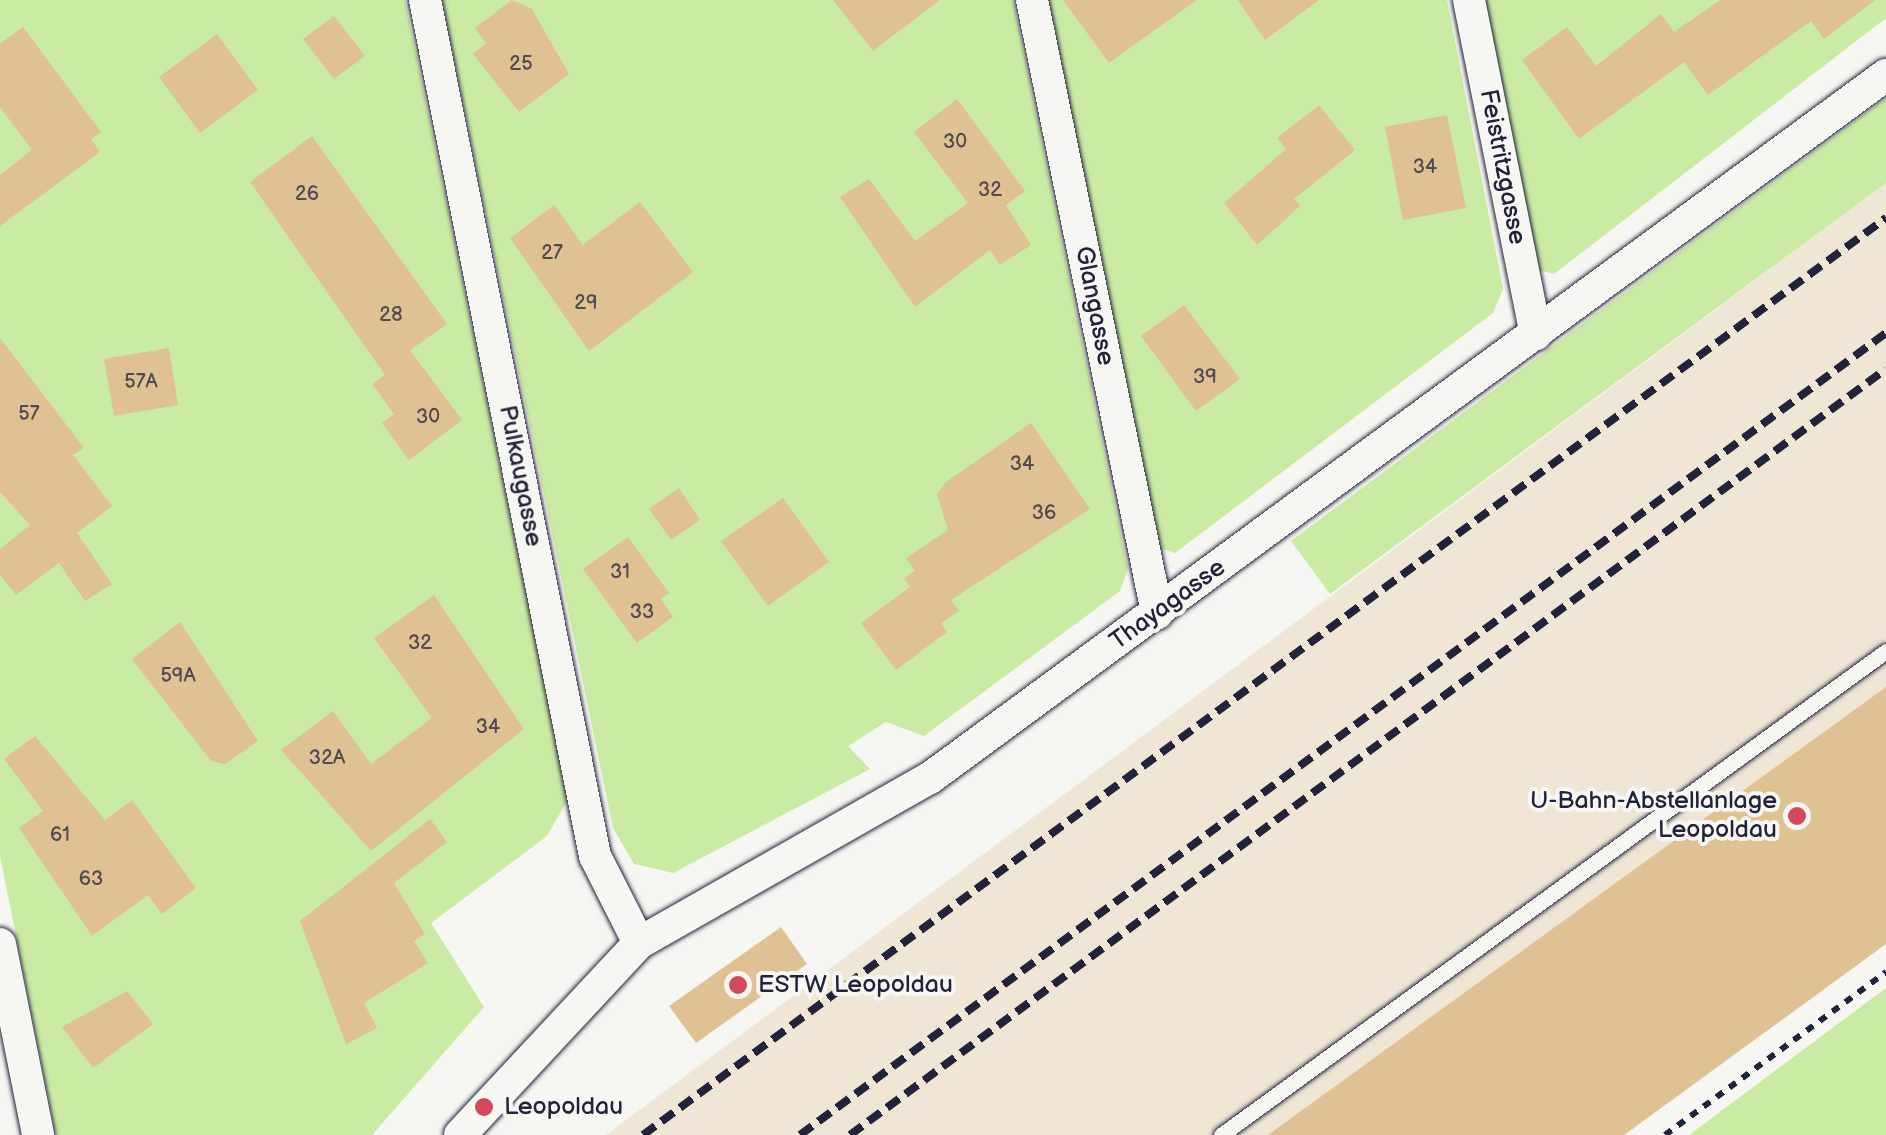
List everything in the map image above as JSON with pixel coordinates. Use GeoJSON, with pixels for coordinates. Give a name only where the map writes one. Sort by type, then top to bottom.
{"type":"FeatureCollection","features":[{"type":"Feature","properties":{"kind":"street","name":"Pulkaugasse"},"geometry":{"type":"LineString","coordinates":[[426,0],[595,856],[639,943]]}},
{"type":"Feature","properties":{"kind":"street","name":"Glangasse"},"geometry":{"type":"LineString","coordinates":[[1032,0],[1157,613]]}},
{"type":"Feature","properties":{"kind":"street","name":"Feistritzgasse"},"geometry":{"type":"LineString","coordinates":[[1468,0],[1536,334]]}},
{"type":"Feature","properties":{"kind":"street","name":"Thayagasse"},"geometry":{"type":"LineString","coordinates":[[460,1135],[639,943],[930,778],[1886,75]]}},
{"type":"Feature","properties":{"kind":"street"},"geometry":{"type":"LineString","coordinates":[[0,944],[38,1135]]}},
{"type":"Feature","properties":{"kind":"lane"},"geometry":{"type":"LineString","coordinates":[[1221,1135],[1886,652]]}},
{"type":"Feature","properties":{"kind":"path"},"geometry":{"type":"LineString","coordinates":[[1665,1135],[1886,972]]}},
{"type":"Feature","properties":{"kind":"shaded area"},"geometry":{"type":"Polygon","coordinates":[[[1886,183],[1886,944],[1624,1135],[606,1135],[1886,183]]]}},
{"type":"Feature","properties":{"kind":"green space"},"geometry":{"type":"Polygon","coordinates":[[[0,0],[405,0],[568,799],[547,836],[431,923],[484,1007],[372,1135],[56,1135],[0,856],[0,0]]]}},
{"type":"Feature","properties":{"kind":"green space"},"geometry":{"type":"Polygon","coordinates":[[[442,0],[1013,0],[1128,569],[1120,591],[924,736],[886,722],[848,746],[870,769],[673,873],[634,864],[613,828],[442,0]]]}},
{"type":"Feature","properties":{"kind":"green space"},"geometry":{"type":"Polygon","coordinates":[[[1047,0],[1447,0],[1503,289],[1493,313],[1175,553],[1156,547],[1047,0]]]}},
{"type":"Feature","properties":{"kind":"green space"},"geometry":{"type":"Polygon","coordinates":[[[1482,0],[1886,0],[1886,18],[1554,274],[1536,269],[1482,0]]]}},
{"type":"Feature","properties":{"kind":"green space"},"geometry":{"type":"Polygon","coordinates":[[[1886,98],[1886,183],[1330,594],[1291,541],[1886,98]]]}},
{"type":"Feature","properties":{"kind":"green space"},"geometry":{"type":"Polygon","coordinates":[[[1886,988],[1886,1135],[1689,1135],[1886,988]]]}},
{"type":"Feature","properties":{"kind":"building"},"geometry":{"type":"Polygon","coordinates":[[[512,0],[532,9],[569,74],[519,112],[473,54],[486,43],[475,28],[512,0]]]}},
{"type":"Feature","properties":{"kind":"building"},"geometry":{"type":"Polygon","coordinates":[[[833,0],[940,0],[873,51],[833,0]]]}},
{"type":"Feature","properties":{"kind":"building"},"geometry":{"type":"Polygon","coordinates":[[[1063,0],[1197,0],[1109,63],[1063,0]]]}},
{"type":"Feature","properties":{"kind":"building"},"geometry":{"type":"Polygon","coordinates":[[[1238,0],[1319,0],[1265,40],[1238,0]]]}},
{"type":"Feature","properties":{"kind":"building"},"geometry":{"type":"Polygon","coordinates":[[[1720,0],[1875,0],[1824,39],[1811,21],[1708,95],[1684,62],[1579,139],[1522,60],[1567,27],[1596,66],[1661,14],[1674,32],[1720,0]]]}},
{"type":"Feature","properties":{"kind":"building"},"geometry":{"type":"Polygon","coordinates":[[[334,16],[365,56],[334,79],[303,39],[334,16]]]}},
{"type":"Feature","properties":{"kind":"building"},"geometry":{"type":"Polygon","coordinates":[[[23,27],[101,132],[91,139],[100,152],[0,226],[0,175],[32,150],[0,107],[0,44],[23,27]]]}},
{"type":"Feature","properties":{"kind":"building"},"geometry":{"type":"Polygon","coordinates":[[[217,34],[258,90],[200,133],[159,77],[217,34]]]}},
{"type":"Feature","properties":{"kind":"building"},"geometry":{"type":"Polygon","coordinates":[[[957,99],[1025,191],[1006,205],[1031,245],[1000,265],[990,250],[915,307],[840,197],[869,179],[915,241],[968,203],[914,132],[957,99]]]}},
{"type":"Feature","properties":{"kind":"building"},"geometry":{"type":"Polygon","coordinates":[[[1319,105],[1355,150],[1294,199],[1300,206],[1257,245],[1224,203],[1286,149],[1277,138],[1319,105]]]}},
{"type":"Feature","properties":{"kind":"building"},"geometry":{"type":"Polygon","coordinates":[[[1447,115],[1466,208],[1403,220],[1385,127],[1447,115]]]}},
{"type":"Feature","properties":{"kind":"building"},"geometry":{"type":"Polygon","coordinates":[[[312,136],[447,324],[410,350],[462,420],[409,460],[382,423],[394,414],[372,384],[385,375],[250,182],[312,136]]]}},
{"type":"Feature","properties":{"kind":"building"},"geometry":{"type":"Polygon","coordinates":[[[640,202],[693,272],[589,351],[510,238],[554,205],[583,245],[640,202]]]}},
{"type":"Feature","properties":{"kind":"building"},"geometry":{"type":"Polygon","coordinates":[[[1184,305],[1240,379],[1196,411],[1141,336],[1184,305]]]}},
{"type":"Feature","properties":{"kind":"building"},"geometry":{"type":"Polygon","coordinates":[[[0,338],[84,448],[73,455],[112,506],[77,533],[112,584],[85,601],[59,563],[16,595],[0,575],[0,549],[30,525],[0,492],[0,338]]]}},
{"type":"Feature","properties":{"kind":"building"},"geometry":{"type":"Polygon","coordinates":[[[169,348],[178,405],[114,416],[104,359],[169,348]]]}},
{"type":"Feature","properties":{"kind":"building"},"geometry":{"type":"Polygon","coordinates":[[[1031,423],[1090,509],[951,600],[959,611],[941,623],[947,632],[896,670],[861,623],[910,587],[904,578],[915,571],[906,558],[948,530],[937,494],[946,482],[1031,423]]]}},
{"type":"Feature","properties":{"kind":"building"},"geometry":{"type":"Polygon","coordinates":[[[679,488],[700,520],[671,540],[649,509],[679,488]]]}},
{"type":"Feature","properties":{"kind":"building"},"geometry":{"type":"Polygon","coordinates":[[[783,498],[829,562],[768,606],[721,541],[783,498]]]}},
{"type":"Feature","properties":{"kind":"building"},"geometry":{"type":"Polygon","coordinates":[[[628,537],[669,593],[661,599],[673,617],[637,643],[583,569],[628,537]]]}},
{"type":"Feature","properties":{"kind":"building"},"geometry":{"type":"Polygon","coordinates":[[[434,595],[524,729],[371,851],[281,750],[333,711],[371,764],[432,718],[374,638],[434,595]]]}},
{"type":"Feature","properties":{"kind":"building"},"geometry":{"type":"Polygon","coordinates":[[[180,622],[258,741],[225,764],[211,761],[132,659],[180,622]]]}},
{"type":"Feature","properties":{"kind":"building","name":"U-Bahn-Abstellanlage Leopoldau"},"geometry":{"type":"Polygon","coordinates":[[[1886,687],[1886,944],[1624,1135],[1268,1135],[1886,687]]]}},
{"type":"Feature","properties":{"kind":"building"},"geometry":{"type":"Polygon","coordinates":[[[35,736],[105,820],[132,800],[196,888],[162,914],[148,895],[92,936],[19,828],[43,811],[4,759],[35,736]]]}},
{"type":"Feature","properties":{"kind":"building"},"geometry":{"type":"Polygon","coordinates":[[[430,819],[447,842],[394,883],[425,934],[414,941],[428,963],[364,1003],[377,1028],[346,1044],[300,921],[430,819]]]}},
{"type":"Feature","properties":{"kind":"building","name":"ESTW Leopoldau"},"geometry":{"type":"Polygon","coordinates":[[[781,927],[807,964],[696,1043],[669,1006],[781,927]]]}},
{"type":"Feature","properties":{"kind":"building"},"geometry":{"type":"Polygon","coordinates":[[[127,991],[153,1024],[93,1068],[62,1027],[127,991]]]}},
{"type":"Feature","properties":{"kind":"railway"},"geometry":{"type":"LineString","coordinates":[[643,1135],[1886,218]]}},
{"type":"Feature","properties":{"kind":"railway"},"geometry":{"type":"LineString","coordinates":[[800,1135],[1886,333]]}},
{"type":"Feature","properties":{"kind":"railway"},"geometry":{"type":"LineString","coordinates":[[850,1135],[1886,369]]}},
{"type":"Feature","properties":{"kind":"place","name":"U-Bahn-Abstellanlage Leopoldau"},"geometry":{"type":"Point","coordinates":[1797,816]}},
{"type":"Feature","properties":{"kind":"place","name":"ESTW Leopoldau"},"geometry":{"type":"Point","coordinates":[738,985]}},
{"type":"Feature","properties":{"kind":"place","name":"Leopoldau"},"geometry":{"type":"Point","coordinates":[484,1107]}}]}
